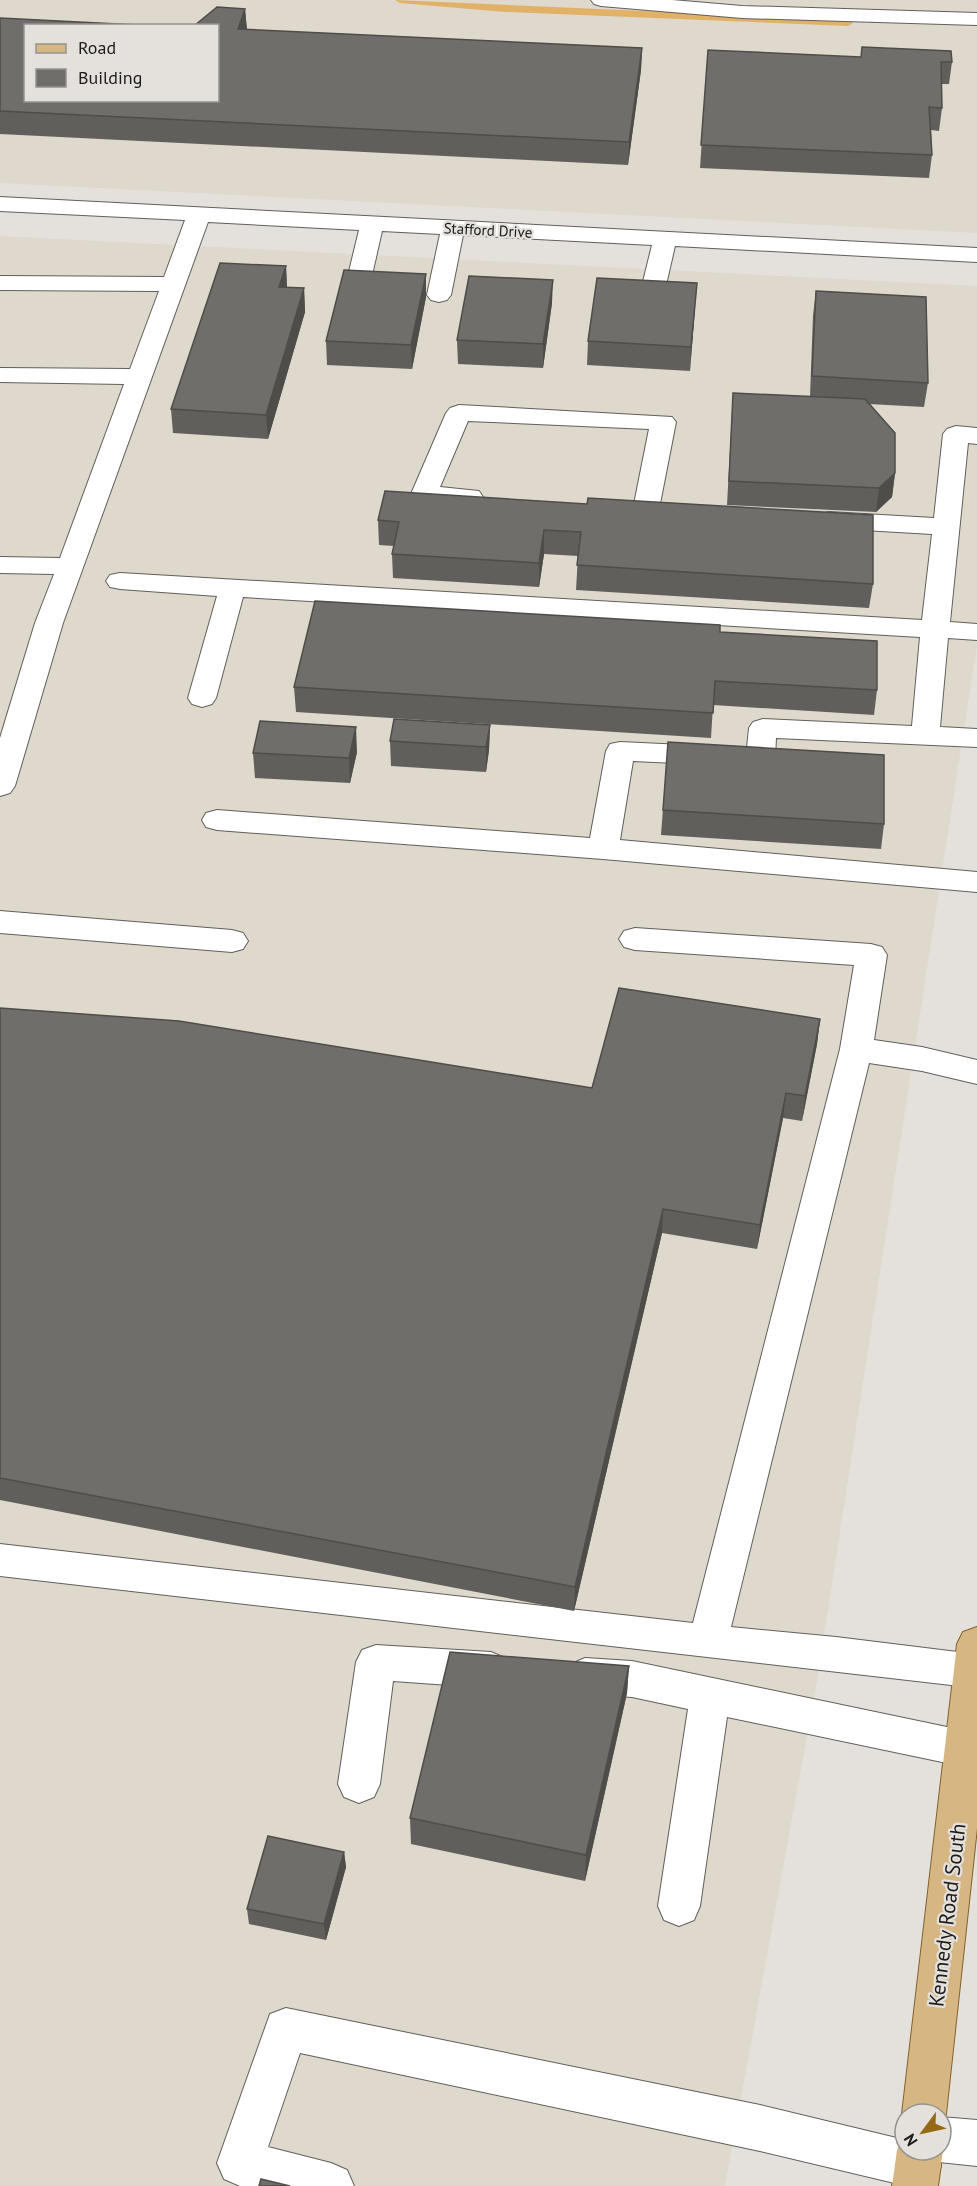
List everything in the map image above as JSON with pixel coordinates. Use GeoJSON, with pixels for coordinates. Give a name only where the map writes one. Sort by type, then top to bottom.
{"type":"FeatureCollection","features":[{"type":"Feature","properties":{"kind":"main road","name":"Kennedy Road South"},"geometry":{"type":"LineString","coordinates":[[925,2102],[975,1658]]}},
{"type":"Feature","properties":{"kind":"street"},"geometry":{"type":"LineString","coordinates":[[601,0],[742,12],[977,19]]}},
{"type":"Feature","properties":{"kind":"street","name":"Stafford Drive"},"geometry":{"type":"LineString","coordinates":[[0,204],[977,255]]}},
{"type":"Feature","properties":{"kind":"street"},"geometry":{"type":"LineString","coordinates":[[0,786],[11,708],[49,623],[199,214]]}},
{"type":"Feature","properties":{"kind":"street"},"geometry":{"type":"LineString","coordinates":[[358,284],[372,223]]}},
{"type":"Feature","properties":{"kind":"street"},"geometry":{"type":"LineString","coordinates":[[439,295],[453,228]]}},
{"type":"Feature","properties":{"kind":"street"},"geometry":{"type":"LineString","coordinates":[[651,298],[665,240]]}},
{"type":"Feature","properties":{"kind":"street"},"geometry":{"type":"LineString","coordinates":[[0,283],[174,284]]}},
{"type":"Feature","properties":{"kind":"street"},"geometry":{"type":"LineString","coordinates":[[0,375],[140,377]]}},
{"type":"Feature","properties":{"kind":"street"},"geometry":{"type":"LineString","coordinates":[[494,499],[424,494],[459,413],[663,422],[646,509]]}},
{"type":"Feature","properties":{"kind":"street"},"geometry":{"type":"LineString","coordinates":[[925,736],[934,629],[956,434],[977,436]]}},
{"type":"Feature","properties":{"kind":"street"},"geometry":{"type":"LineString","coordinates":[[808,519],[947,527]]}},
{"type":"Feature","properties":{"kind":"street"},"geometry":{"type":"LineString","coordinates":[[0,565],[70,566]]}},
{"type":"Feature","properties":{"kind":"street"},"geometry":{"type":"LineString","coordinates":[[120,581],[977,632]]}},
{"type":"Feature","properties":{"kind":"street"},"geometry":{"type":"LineString","coordinates":[[202,698],[232,589]]}},
{"type":"Feature","properties":{"kind":"street"},"geometry":{"type":"LineString","coordinates":[[603,849],[620,751],[760,758],[763,729],[977,738]]}},
{"type":"Feature","properties":{"kind":"street"},"geometry":{"type":"LineString","coordinates":[[217,820],[603,849],[977,882]]}},
{"type":"Feature","properties":{"kind":"street"},"geometry":{"type":"LineString","coordinates":[[0,922],[231,941]]}},
{"type":"Feature","properties":{"kind":"street"},"geometry":{"type":"LineString","coordinates":[[635,939],[872,955],[856,1049],[708,1642]]}},
{"type":"Feature","properties":{"kind":"street"},"geometry":{"type":"LineString","coordinates":[[856,1049],[922,1059],[977,1072]]}},
{"type":"Feature","properties":{"kind":"street"},"geometry":{"type":"LineString","coordinates":[[0,1560],[708,1642],[836,1654],[975,1658]]}},
{"type":"Feature","properties":{"kind":"street"},"geometry":{"type":"LineString","coordinates":[[359,1784],[376,1662],[632,1679],[966,1749]]}},
{"type":"Feature","properties":{"kind":"street"},"geometry":{"type":"LineString","coordinates":[[679,1906],[710,1696]]}},
{"type":"Feature","properties":{"kind":"street"},"geometry":{"type":"LineString","coordinates":[[331,2186],[236,2175],[286,2029],[893,2155]]}},
{"type":"Feature","properties":{"kind":"street"},"geometry":{"type":"LineString","coordinates":[[953,2151],[977,2143]]}},
{"type":"Feature","properties":{"kind":"shaded area"},"geometry":{"type":"Polygon","coordinates":[[[0,0],[977,0],[977,233],[0,183],[0,0]]]}},
{"type":"Feature","properties":{"kind":"shaded area"},"geometry":{"type":"Polygon","coordinates":[[[0,236],[977,286],[977,645],[817,1681],[725,2186],[0,2186],[0,236]]]}},
{"type":"Feature","properties":{"kind":"building"},"geometry":{"type":"Polygon","coordinates":[[[217,7],[245,9],[238,29],[642,48],[629,142],[0,111],[0,18],[118,24],[24,24],[24,102],[219,102],[219,24],[196,24],[217,7]]]}},
{"type":"Feature","properties":{"kind":"building"},"geometry":{"type":"Polygon","coordinates":[[[862,47],[951,51],[952,62],[941,62],[942,108],[929,107],[932,155],[701,145],[708,50],[861,57],[862,47]]]}},
{"type":"Feature","properties":{"kind":"building"},"geometry":{"type":"Polygon","coordinates":[[[220,263],[286,266],[279,287],[304,288],[266,415],[171,409],[220,263]]]}},
{"type":"Feature","properties":{"kind":"building"},"geometry":{"type":"Polygon","coordinates":[[[344,270],[426,274],[411,345],[326,341],[344,270]]]}},
{"type":"Feature","properties":{"kind":"building"},"geometry":{"type":"Polygon","coordinates":[[[469,276],[553,280],[543,344],[457,340],[469,276]]]}},
{"type":"Feature","properties":{"kind":"building"},"geometry":{"type":"Polygon","coordinates":[[[597,278],[697,283],[691,347],[588,341],[597,278]]]}},
{"type":"Feature","properties":{"kind":"building"},"geometry":{"type":"Polygon","coordinates":[[[816,291],[926,297],[928,383],[812,376],[816,291]]]}},
{"type":"Feature","properties":{"kind":"building"},"geometry":{"type":"Polygon","coordinates":[[[733,393],[865,399],[895,433],[895,473],[879,488],[729,481],[733,393]]]}},
{"type":"Feature","properties":{"kind":"building"},"geometry":{"type":"Polygon","coordinates":[[[385,491],[587,504],[588,498],[873,515],[873,584],[577,565],[581,532],[544,530],[539,563],[392,554],[399,522],[378,520],[385,491]]]}},
{"type":"Feature","properties":{"kind":"building"},"geometry":{"type":"Polygon","coordinates":[[[315,601],[720,625],[720,632],[877,641],[877,690],[715,681],[713,713],[294,687],[315,601]]]}},
{"type":"Feature","properties":{"kind":"building"},"geometry":{"type":"Polygon","coordinates":[[[394,719],[490,725],[486,747],[390,741],[394,719]]]}},
{"type":"Feature","properties":{"kind":"building"},"geometry":{"type":"Polygon","coordinates":[[[260,721],[356,727],[349,758],[253,753],[260,721]]]}},
{"type":"Feature","properties":{"kind":"building"},"geometry":{"type":"Polygon","coordinates":[[[668,742],[884,755],[884,824],[663,810],[668,742]]]}},
{"type":"Feature","properties":{"kind":"building"},"geometry":{"type":"Polygon","coordinates":[[[619,988],[820,1019],[805,1096],[786,1093],[760,1225],[663,1209],[575,1587],[0,1478],[0,1008],[179,1021],[592,1088],[619,988]]]}},
{"type":"Feature","properties":{"kind":"building"},"geometry":{"type":"Polygon","coordinates":[[[450,1652],[629,1666],[586,1855],[410,1818],[450,1652]]]}},
{"type":"Feature","properties":{"kind":"building"},"geometry":{"type":"Polygon","coordinates":[[[268,1836],[344,1852],[324,1924],[247,1909],[268,1836]]]}},
{"type":"Feature","properties":{"kind":"building"},"geometry":{"type":"Polygon","coordinates":[[[261,2179],[290,2186],[259,2186],[261,2179]]]}},
{"type":"Feature","properties":{"kind":"waterway"},"geometry":{"type":"LineString","coordinates":[[400,0],[505,9],[848,23]]}}]}
